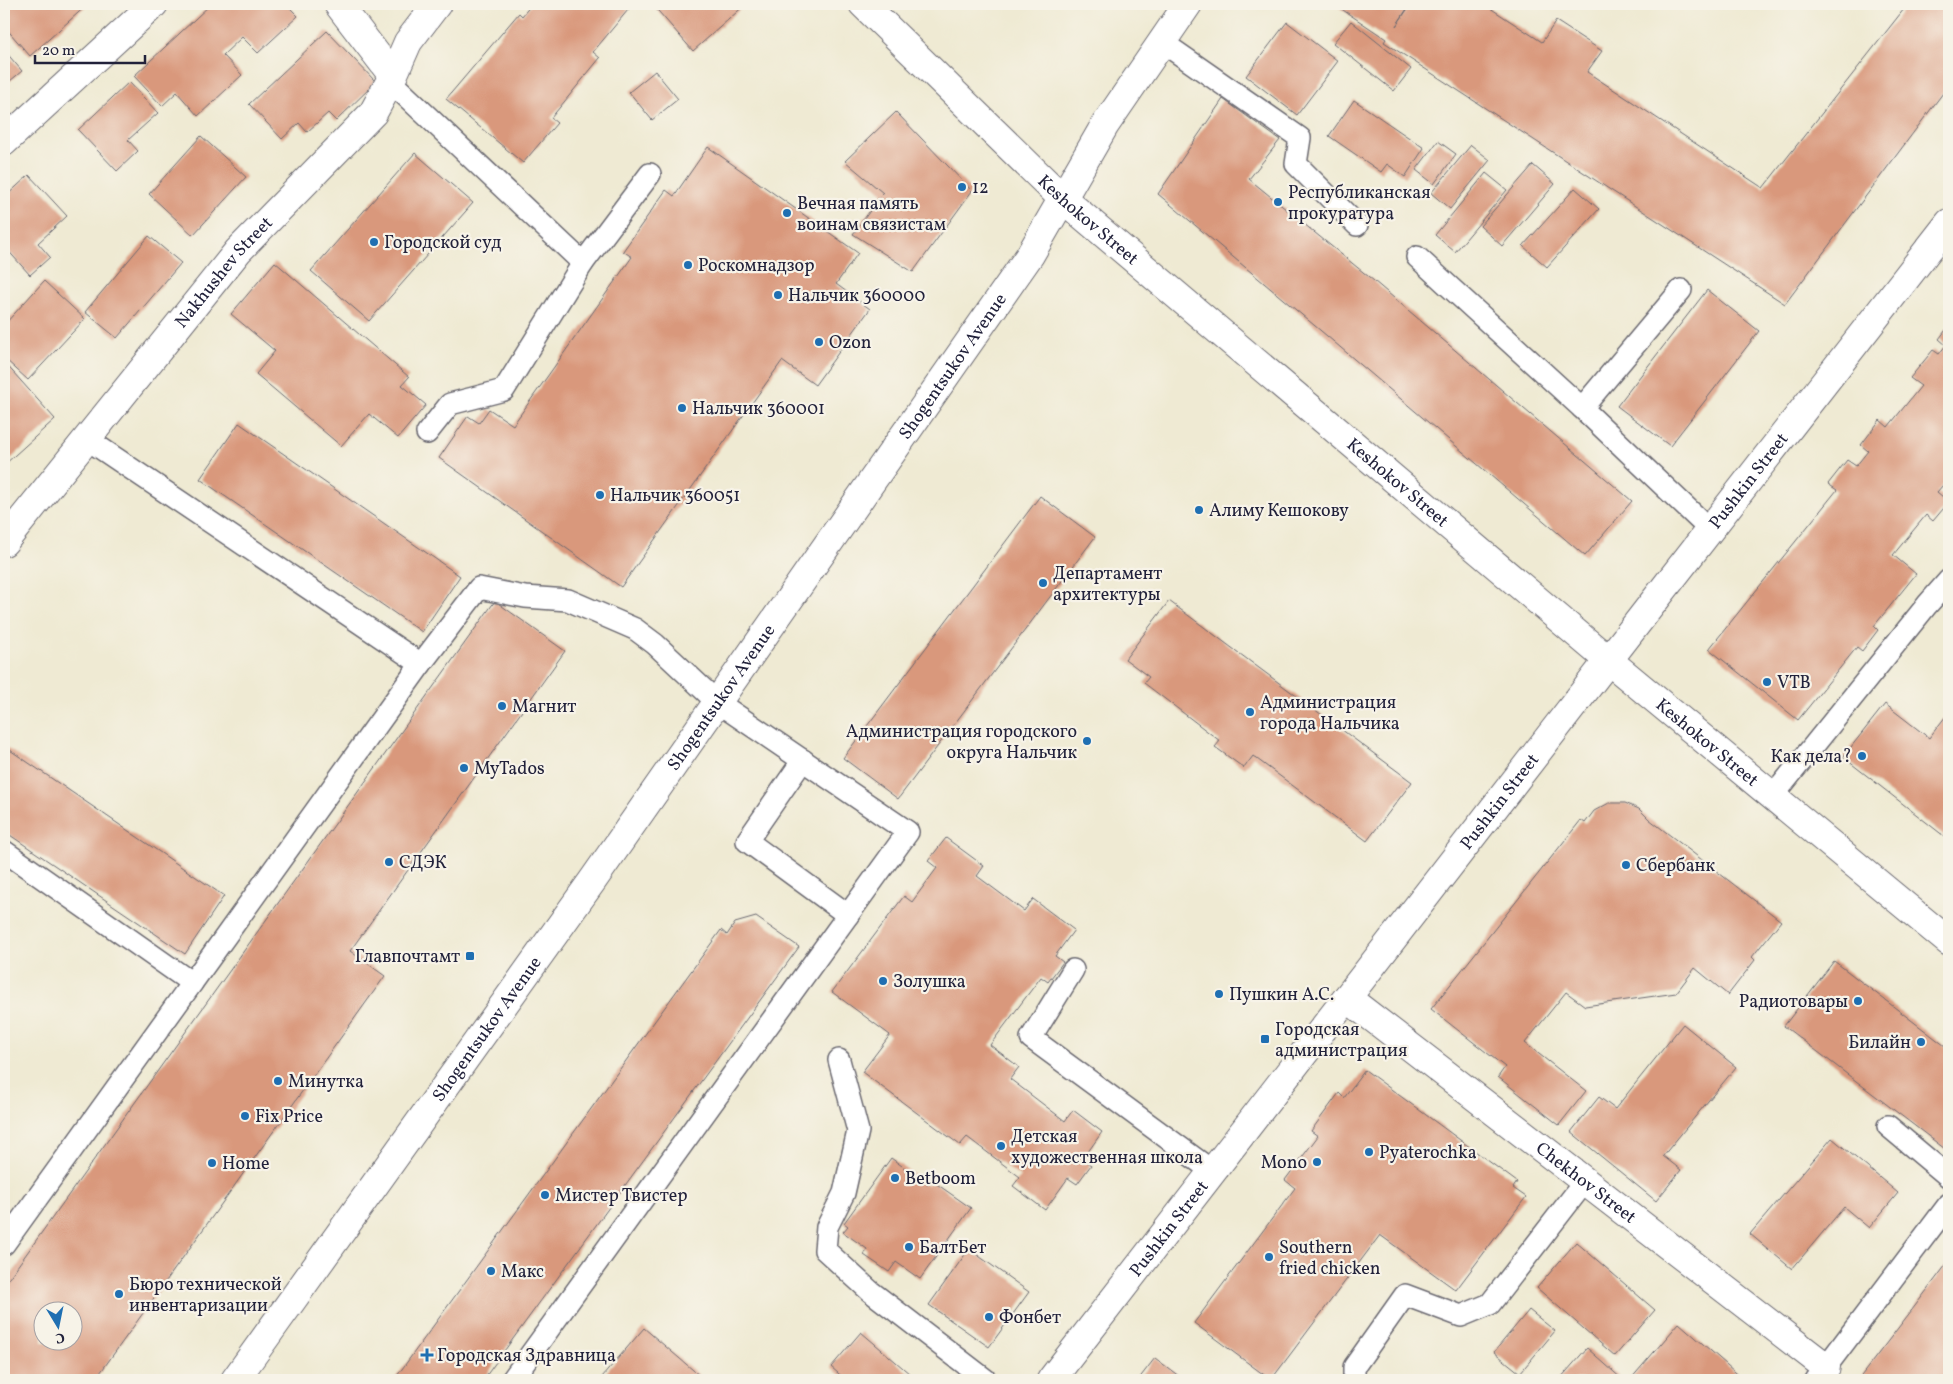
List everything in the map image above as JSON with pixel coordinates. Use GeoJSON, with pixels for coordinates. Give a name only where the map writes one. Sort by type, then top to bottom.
{"type":"FeatureCollection","features":[{"type":"Feature","properties":{"kind":"main road"},"geometry":{"type":"LineString","coordinates":[[4,142],[154,4]]}},
{"type":"Feature","properties":{"kind":"main road"},"geometry":{"type":"LineString","coordinates":[[338,4],[392,78]]}},
{"type":"Feature","properties":{"kind":"main road","name":"Nakhushev Street"},"geometry":{"type":"LineString","coordinates":[[4,542],[238,251],[373,113],[392,78],[408,42],[437,4]]}},
{"type":"Feature","properties":{"kind":"main road","name":"Keshokov Street"},"geometry":{"type":"LineString","coordinates":[[863,4],[1063,198],[1608,660],[1949,942]]}},
{"type":"Feature","properties":{"kind":"main road","name":"Shogentsukov Avenue"},"geometry":{"type":"LineString","coordinates":[[235,1380],[444,1090],[1030,255],[1105,125],[1188,4]]}},
{"type":"Feature","properties":{"kind":"main road","name":"Pushkin Street"},"geometry":{"type":"LineString","coordinates":[[1051,1380],[1949,223]]}},
{"type":"Feature","properties":{"kind":"main road","name":"Chekhov Street"},"geometry":{"type":"LineString","coordinates":[[1348,998],[1586,1180],[1821,1374]]}},
{"type":"Feature","properties":{"kind":"lane"},"geometry":{"type":"LineString","coordinates":[[1162,42],[1300,138],[1296,164],[1357,225]]}},
{"type":"Feature","properties":{"kind":"lane"},"geometry":{"type":"LineString","coordinates":[[392,78],[583,263]]}},
{"type":"Feature","properties":{"kind":"lane"},"geometry":{"type":"LineString","coordinates":[[427,433],[450,404],[504,390],[583,263],[650,174]]}},
{"type":"Feature","properties":{"kind":"lane"},"geometry":{"type":"LineString","coordinates":[[1416,257],[1582,408],[1710,530]]}},
{"type":"Feature","properties":{"kind":"lane"},"geometry":{"type":"LineString","coordinates":[[1582,408],[1681,290]]}},
{"type":"Feature","properties":{"kind":"lane"},"geometry":{"type":"LineString","coordinates":[[87,439],[421,664]]}},
{"type":"Feature","properties":{"kind":"lane"},"geometry":{"type":"LineString","coordinates":[[1773,796],[1920,613],[1949,580]]}},
{"type":"Feature","properties":{"kind":"lane"},"geometry":{"type":"LineString","coordinates":[[4,1244],[421,664],[479,588],[525,597],[568,600],[635,629],[655,644],[718,702],[908,832],[512,1380]]}},
{"type":"Feature","properties":{"kind":"lane"},"geometry":{"type":"LineString","coordinates":[[803,760],[747,841],[848,915]]}},
{"type":"Feature","properties":{"kind":"lane"},"geometry":{"type":"LineString","coordinates":[[4,851],[192,983]]}},
{"type":"Feature","properties":{"kind":"lane"},"geometry":{"type":"LineString","coordinates":[[1073,970],[1031,1038],[1212,1171]]}},
{"type":"Feature","properties":{"kind":"lane"},"geometry":{"type":"LineString","coordinates":[[839,1060],[858,1131],[844,1193],[827,1227],[824,1250],[870,1291],[986,1380]]}},
{"type":"Feature","properties":{"kind":"lane"},"geometry":{"type":"LineString","coordinates":[[1888,1126],[1949,1177]]}},
{"type":"Feature","properties":{"kind":"lane"},"geometry":{"type":"LineString","coordinates":[[1354,1380],[1354,1366],[1405,1295],[1461,1316],[1490,1304],[1586,1180]]}},
{"type":"Feature","properties":{"kind":"lane"},"geometry":{"type":"LineString","coordinates":[[1821,1374],[1949,1204]]}},
{"type":"Feature","properties":{"kind":"building"},"geometry":{"type":"Polygon","coordinates":[[[4,4],[88,4],[30,56],[4,26],[4,4]]]}},
{"type":"Feature","properties":{"kind":"building"},"geometry":{"type":"Polygon","coordinates":[[[211,4],[286,4],[298,16],[258,53],[242,37],[223,55],[242,75],[198,116],[177,92],[162,106],[134,76],[211,4]]]}},
{"type":"Feature","properties":{"kind":"building"},"geometry":{"type":"Polygon","coordinates":[[[532,4],[633,4],[593,52],[600,58],[551,118],[557,123],[523,163],[446,99],[519,13],[522,16],[532,4]]]}},
{"type":"Feature","properties":{"kind":"building"},"geometry":{"type":"Polygon","coordinates":[[[652,4],[746,4],[693,51],[652,4]]]}},
{"type":"Feature","properties":{"kind":"building"},"geometry":{"type":"Polygon","coordinates":[[[1334,4],[1410,4],[1396,26],[1411,4],[1484,4],[1542,42],[1556,21],[1602,51],[1587,72],[1763,188],[1908,4],[1949,4],[1949,85],[1785,304],[1384,42],[1386,39],[1334,4]]]}},
{"type":"Feature","properties":{"kind":"building"},"geometry":{"type":"Polygon","coordinates":[[[1351,21],[1411,69],[1394,91],[1333,43],[1351,21]]]}},
{"type":"Feature","properties":{"kind":"building"},"geometry":{"type":"Polygon","coordinates":[[[1287,22],[1338,61],[1297,115],[1246,76],[1287,22]]]}},
{"type":"Feature","properties":{"kind":"building"},"geometry":{"type":"Polygon","coordinates":[[[327,31],[376,82],[336,121],[328,113],[307,132],[299,123],[282,139],[249,104],[327,31]]]}},
{"type":"Feature","properties":{"kind":"building"},"geometry":{"type":"Polygon","coordinates":[[[4,50],[22,71],[4,86],[4,50]]]}},
{"type":"Feature","properties":{"kind":"building"},"geometry":{"type":"Polygon","coordinates":[[[655,71],[678,99],[652,120],[629,92],[655,71]]]}},
{"type":"Feature","properties":{"kind":"building"},"geometry":{"type":"Polygon","coordinates":[[[129,82],[158,113],[128,140],[138,151],[117,171],[78,130],[129,82]]]}},
{"type":"Feature","properties":{"kind":"building"},"geometry":{"type":"Polygon","coordinates":[[[1223,99],[1280,140],[1249,179],[1374,281],[1632,501],[1585,556],[1158,194],[1223,99]]]}},
{"type":"Feature","properties":{"kind":"building"},"geometry":{"type":"Polygon","coordinates":[[[1354,100],[1424,148],[1405,177],[1387,164],[1381,172],[1329,136],[1354,100]]]}},
{"type":"Feature","properties":{"kind":"building"},"geometry":{"type":"Polygon","coordinates":[[[896,112],[972,191],[913,272],[853,234],[883,193],[845,161],[896,112]]]}},
{"type":"Feature","properties":{"kind":"building"},"geometry":{"type":"Polygon","coordinates":[[[201,136],[246,177],[193,235],[149,194],[201,136]]]}},
{"type":"Feature","properties":{"kind":"building"},"geometry":{"type":"Polygon","coordinates":[[[1438,141],[1456,154],[1434,184],[1416,170],[1438,141]]]}},
{"type":"Feature","properties":{"kind":"building"},"geometry":{"type":"Polygon","coordinates":[[[1471,145],[1490,160],[1450,209],[1431,193],[1471,145]]]}},
{"type":"Feature","properties":{"kind":"building"},"geometry":{"type":"Polygon","coordinates":[[[708,147],[858,253],[836,284],[870,309],[815,385],[782,361],[621,587],[439,458],[468,416],[479,423],[489,409],[513,425],[632,257],[623,251],[666,190],[674,196],[708,147]]]}},
{"type":"Feature","properties":{"kind":"building"},"geometry":{"type":"Polygon","coordinates":[[[415,153],[473,203],[369,321],[311,271],[415,153]]]}},
{"type":"Feature","properties":{"kind":"building"},"geometry":{"type":"Polygon","coordinates":[[[1533,165],[1555,184],[1502,246],[1480,226],[1533,165]]]}},
{"type":"Feature","properties":{"kind":"building"},"geometry":{"type":"Polygon","coordinates":[[[1486,173],[1507,190],[1455,252],[1435,235],[1486,173]]]}},
{"type":"Feature","properties":{"kind":"building"},"geometry":{"type":"Polygon","coordinates":[[[29,175],[67,216],[38,243],[50,257],[30,275],[4,246],[4,198],[29,175]]]}},
{"type":"Feature","properties":{"kind":"building"},"geometry":{"type":"Polygon","coordinates":[[[1575,188],[1599,209],[1547,267],[1523,246],[1575,188]]]}},
{"type":"Feature","properties":{"kind":"building"},"geometry":{"type":"Polygon","coordinates":[[[149,236],[181,263],[117,338],[85,312],[149,236]]]}},
{"type":"Feature","properties":{"kind":"building"},"geometry":{"type":"Polygon","coordinates":[[[275,262],[409,377],[402,385],[426,405],[398,438],[369,414],[341,446],[256,374],[275,351],[231,314],[275,262]]]}},
{"type":"Feature","properties":{"kind":"building"},"geometry":{"type":"Polygon","coordinates":[[[44,281],[85,319],[28,380],[4,358],[4,325],[44,281]]]}},
{"type":"Feature","properties":{"kind":"building"},"geometry":{"type":"Polygon","coordinates":[[[1707,290],[1759,331],[1670,446],[1617,406],[1707,290]]]}},
{"type":"Feature","properties":{"kind":"building"},"geometry":{"type":"Polygon","coordinates":[[[1949,326],[1949,478],[1937,492],[1949,502],[1933,521],[1926,515],[1893,555],[1916,574],[1874,626],[1878,630],[1862,651],[1857,647],[1798,720],[1709,649],[1837,490],[1828,484],[1847,460],[1856,466],[1868,451],[1861,445],[1880,420],[1888,427],[1921,386],[1910,378],[1933,350],[1939,354],[1946,345],[1939,339],[1949,326]]]}},
{"type":"Feature","properties":{"kind":"building"},"geometry":{"type":"Polygon","coordinates":[[[4,362],[55,419],[4,465],[4,362]]]}},
{"type":"Feature","properties":{"kind":"building"},"geometry":{"type":"Polygon","coordinates":[[[239,423],[460,576],[422,632],[200,479],[239,423]]]}},
{"type":"Feature","properties":{"kind":"building"},"geometry":{"type":"Polygon","coordinates":[[[1040,496],[1095,537],[898,799],[843,758],[1040,496]]]}},
{"type":"Feature","properties":{"kind":"building"},"geometry":{"type":"Polygon","coordinates":[[[495,601],[565,651],[350,951],[385,976],[95,1380],[4,1380],[4,1285],[495,601]]]}},
{"type":"Feature","properties":{"kind":"building","name":"Администрация города Нальчика"},"geometry":{"type":"Polygon","coordinates":[[[1169,601],[1412,782],[1367,841],[1253,756],[1244,768],[1215,747],[1220,741],[1144,683],[1149,677],[1125,659],[1169,601]]]}},
{"type":"Feature","properties":{"kind":"building"},"geometry":{"type":"Polygon","coordinates":[[[1885,704],[1929,738],[1949,712],[1949,840],[1843,757],[1885,704]]]}},
{"type":"Feature","properties":{"kind":"building"},"geometry":{"type":"Polygon","coordinates":[[[4,746],[224,896],[185,954],[4,831],[4,746]]]}},
{"type":"Feature","properties":{"kind":"building"},"geometry":{"type":"Polygon","coordinates":[[[1609,803],[1625,803],[1639,809],[1649,819],[1781,921],[1752,957],[1755,960],[1728,995],[1695,968],[1676,993],[1585,1006],[1566,992],[1525,1043],[1586,1091],[1559,1125],[1498,1077],[1505,1067],[1431,1009],[1581,820],[1585,823],[1594,811],[1609,803]]]}},
{"type":"Feature","properties":{"kind":"building"},"geometry":{"type":"Polygon","coordinates":[[[946,838],[984,866],[977,876],[1024,911],[1033,899],[1074,930],[1055,956],[1063,962],[1048,982],[1041,977],[990,1045],[1019,1067],[1010,1079],[1065,1121],[1073,1110],[1102,1132],[1083,1159],[1091,1165],[1077,1184],[1068,1178],[1045,1210],[1013,1186],[1020,1177],[967,1137],[960,1145],[862,1072],[890,1035],[832,992],[904,896],[912,902],[937,868],[928,861],[946,838]]]}},
{"type":"Feature","properties":{"kind":"building"},"geometry":{"type":"Polygon","coordinates":[[[756,917],[799,947],[483,1380],[394,1380],[721,930],[727,935],[735,923],[756,917]]]}},
{"type":"Feature","properties":{"kind":"building"},"geometry":{"type":"Polygon","coordinates":[[[1834,961],[1949,1049],[1949,1152],[1784,1026],[1834,961]]]}},
{"type":"Feature","properties":{"kind":"building"},"geometry":{"type":"Polygon","coordinates":[[[1683,1024],[1736,1067],[1663,1156],[1681,1170],[1656,1201],[1571,1132],[1599,1097],[1615,1109],[1683,1024]]]}},
{"type":"Feature","properties":{"kind":"building"},"geometry":{"type":"Polygon","coordinates":[[[1365,1070],[1517,1182],[1513,1188],[1526,1197],[1456,1290],[1380,1235],[1271,1380],[1194,1323],[1295,1188],[1285,1180],[1318,1136],[1311,1131],[1339,1093],[1344,1098],[1365,1070]]]}},
{"type":"Feature","properties":{"kind":"building"},"geometry":{"type":"Polygon","coordinates":[[[1832,1138],[1898,1193],[1869,1228],[1844,1207],[1792,1269],[1750,1234],[1832,1138]]]}},
{"type":"Feature","properties":{"kind":"building"},"geometry":{"type":"Polygon","coordinates":[[[891,1158],[928,1185],[931,1180],[971,1208],[920,1279],[896,1262],[889,1272],[864,1255],[867,1249],[843,1232],[848,1226],[844,1223],[891,1158]]]}},
{"type":"Feature","properties":{"kind":"building"},"geometry":{"type":"Polygon","coordinates":[[[1576,1242],[1655,1310],[1615,1356],[1537,1288],[1576,1242]]]}},
{"type":"Feature","properties":{"kind":"building"},"geometry":{"type":"Polygon","coordinates":[[[969,1249],[1029,1292],[989,1347],[929,1305],[969,1249]]]}},
{"type":"Feature","properties":{"kind":"building"},"geometry":{"type":"Polygon","coordinates":[[[1949,1261],[1949,1380],[1858,1380],[1915,1306],[1949,1261]]]}},
{"type":"Feature","properties":{"kind":"building"},"geometry":{"type":"Polygon","coordinates":[[[1529,1310],[1555,1331],[1520,1373],[1494,1352],[1529,1310]]]}},
{"type":"Feature","properties":{"kind":"building"},"geometry":{"type":"Polygon","coordinates":[[[1679,1323],[1743,1379],[1630,1380],[1679,1323]]]}},
{"type":"Feature","properties":{"kind":"building"},"geometry":{"type":"Polygon","coordinates":[[[644,1328],[700,1376],[696,1380],[605,1380],[602,1377],[644,1328]]]}},
{"type":"Feature","properties":{"kind":"building"},"geometry":{"type":"Polygon","coordinates":[[[861,1332],[917,1380],[846,1380],[831,1367],[861,1332]]]}},
{"type":"Feature","properties":{"kind":"building"},"geometry":{"type":"Polygon","coordinates":[[[1587,1348],[1623,1380],[1559,1380],[1587,1348]]]}},
{"type":"Feature","properties":{"kind":"building"},"geometry":{"type":"Polygon","coordinates":[[[1155,1358],[1184,1380],[1138,1380],[1155,1358]]]}},
{"type":"Feature","properties":{"kind":"place","name":"12"},"geometry":{"type":"Point","coordinates":[962,187]}},
{"type":"Feature","properties":{"kind":"place","name":"Республиканская прокуратура"},"geometry":{"type":"Point","coordinates":[1278,202]}},
{"type":"Feature","properties":{"kind":"place","name":"Вечная память воинам связистам"},"geometry":{"type":"Point","coordinates":[787,213]}},
{"type":"Feature","properties":{"kind":"place","name":"Городской суд"},"geometry":{"type":"Point","coordinates":[374,242]}},
{"type":"Feature","properties":{"kind":"place","name":"Роскомнадзор"},"geometry":{"type":"Point","coordinates":[688,265]}},
{"type":"Feature","properties":{"kind":"place","name":"Нальчик 360000"},"geometry":{"type":"Point","coordinates":[778,295]}},
{"type":"Feature","properties":{"kind":"place","name":"Ozon"},"geometry":{"type":"Point","coordinates":[819,342]}},
{"type":"Feature","properties":{"kind":"place","name":"Нальчик 360001"},"geometry":{"type":"Point","coordinates":[682,408]}},
{"type":"Feature","properties":{"kind":"place","name":"Нальчик 360051"},"geometry":{"type":"Point","coordinates":[600,495]}},
{"type":"Feature","properties":{"kind":"place","name":"Алиму Кешокову"},"geometry":{"type":"Point","coordinates":[1199,510]}},
{"type":"Feature","properties":{"kind":"place","name":"Департамент архитектуры"},"geometry":{"type":"Point","coordinates":[1043,583]}},
{"type":"Feature","properties":{"kind":"place","name":"VTB"},"geometry":{"type":"Point","coordinates":[1767,682]}},
{"type":"Feature","properties":{"kind":"place","name":"Магнит"},"geometry":{"type":"Point","coordinates":[502,706]}},
{"type":"Feature","properties":{"kind":"place","name":"Администрация города Нальчика"},"geometry":{"type":"Point","coordinates":[1250,712]}},
{"type":"Feature","properties":{"kind":"place","name":"Администрация городского округа Нальчик"},"geometry":{"type":"Point","coordinates":[1087,741]}},
{"type":"Feature","properties":{"kind":"place","name":"Как дела?"},"geometry":{"type":"Point","coordinates":[1862,756]}},
{"type":"Feature","properties":{"kind":"place","name":"MyTados"},"geometry":{"type":"Point","coordinates":[464,768]}},
{"type":"Feature","properties":{"kind":"place","name":"СДЭК"},"geometry":{"type":"Point","coordinates":[389,862]}},
{"type":"Feature","properties":{"kind":"place","name":"Сбербанк"},"geometry":{"type":"Point","coordinates":[1626,865]}},
{"type":"Feature","properties":{"kind":"place","name":"Главпочтамт"},"geometry":{"type":"Point","coordinates":[470,956]}},
{"type":"Feature","properties":{"kind":"place","name":"Золушка"},"geometry":{"type":"Point","coordinates":[883,981]}},
{"type":"Feature","properties":{"kind":"place","name":"Пушкин А.С."},"geometry":{"type":"Point","coordinates":[1219,994]}},
{"type":"Feature","properties":{"kind":"place","name":"Радиотовары"},"geometry":{"type":"Point","coordinates":[1858,1001]}},
{"type":"Feature","properties":{"kind":"place","name":"Городская администрация"},"geometry":{"type":"Point","coordinates":[1265,1039]}},
{"type":"Feature","properties":{"kind":"place","name":"Билайн"},"geometry":{"type":"Point","coordinates":[1921,1042]}},
{"type":"Feature","properties":{"kind":"place","name":"Минутка"},"geometry":{"type":"Point","coordinates":[278,1081]}},
{"type":"Feature","properties":{"kind":"place","name":"Fix Price"},"geometry":{"type":"Point","coordinates":[245,1116]}},
{"type":"Feature","properties":{"kind":"place","name":"Детская художественная школа"},"geometry":{"type":"Point","coordinates":[1001,1146]}},
{"type":"Feature","properties":{"kind":"place","name":"Pyaterochka"},"geometry":{"type":"Point","coordinates":[1369,1152]}},
{"type":"Feature","properties":{"kind":"place","name":"Mono"},"geometry":{"type":"Point","coordinates":[1317,1162]}},
{"type":"Feature","properties":{"kind":"place","name":"Home"},"geometry":{"type":"Point","coordinates":[212,1163]}},
{"type":"Feature","properties":{"kind":"place","name":"Betboom"},"geometry":{"type":"Point","coordinates":[895,1178]}},
{"type":"Feature","properties":{"kind":"place","name":"Мистер Твистер"},"geometry":{"type":"Point","coordinates":[545,1195]}},
{"type":"Feature","properties":{"kind":"place","name":"БалтБет"},"geometry":{"type":"Point","coordinates":[909,1247]}},
{"type":"Feature","properties":{"kind":"place","name":"Southern fried chicken"},"geometry":{"type":"Point","coordinates":[1269,1257]}},
{"type":"Feature","properties":{"kind":"place","name":"Макс"},"geometry":{"type":"Point","coordinates":[491,1271]}},
{"type":"Feature","properties":{"kind":"place","name":"Бюро технической инвентаризации"},"geometry":{"type":"Point","coordinates":[119,1294]}},
{"type":"Feature","properties":{"kind":"place","name":"Фонбет"},"geometry":{"type":"Point","coordinates":[989,1317]}},
{"type":"Feature","properties":{"kind":"place","name":"Городская Здравница"},"geometry":{"type":"Point","coordinates":[427,1355]}}]}
